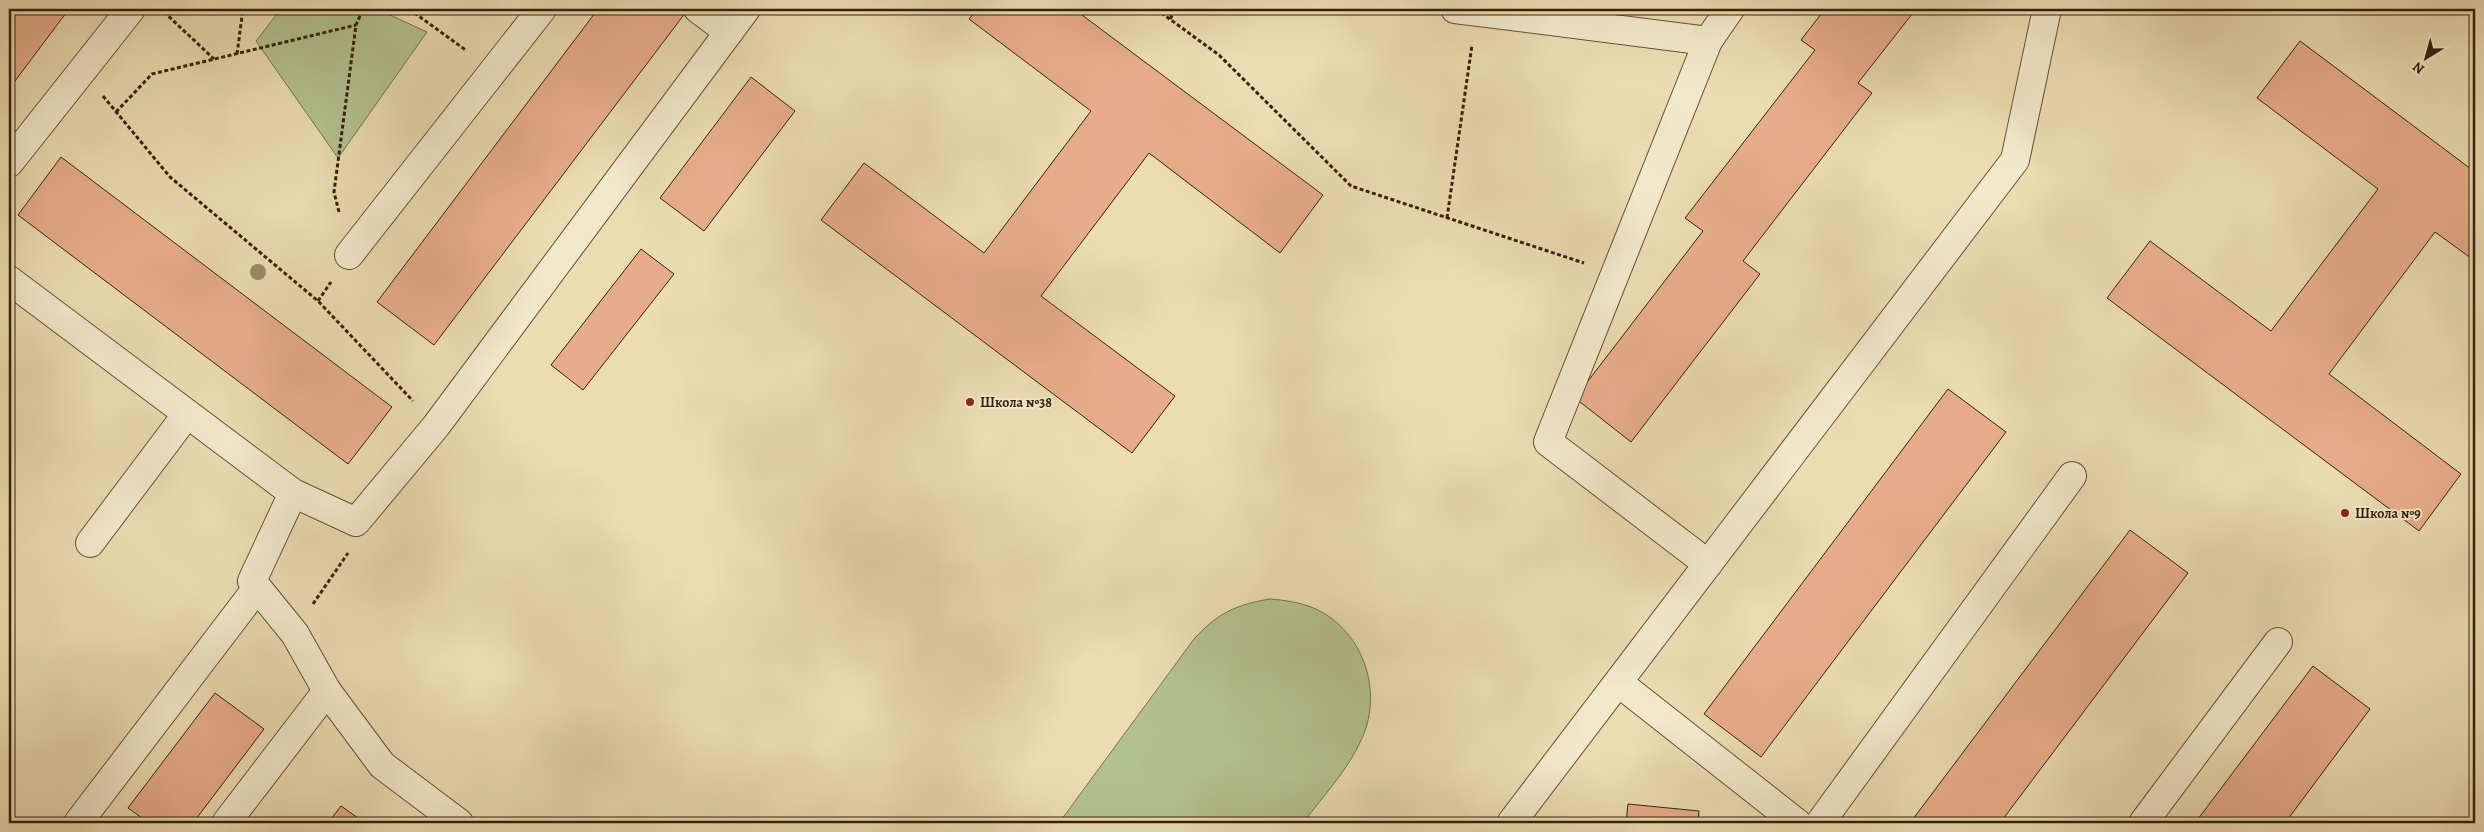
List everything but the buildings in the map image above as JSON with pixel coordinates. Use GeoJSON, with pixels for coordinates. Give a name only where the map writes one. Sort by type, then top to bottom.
{"type":"FeatureCollection","features":[{"type":"Feature","properties":{"kind":"lane"},"geometry":{"type":"LineString","coordinates":[[9,163],[131,9]]}},
{"type":"Feature","properties":{"kind":"lane"},"geometry":{"type":"LineString","coordinates":[[349,256],[542,9]]}},
{"type":"Feature","properties":{"kind":"lane"},"geometry":{"type":"LineString","coordinates":[[698,9],[729,32]]}},
{"type":"Feature","properties":{"kind":"lane"},"geometry":{"type":"LineString","coordinates":[[9,280],[293,493],[356,522],[436,426],[746,9]]}},
{"type":"Feature","properties":{"kind":"lane"},"geometry":{"type":"LineString","coordinates":[[1708,564],[1548,442],[1708,41],[1730,9]]}},
{"type":"Feature","properties":{"kind":"lane"},"geometry":{"type":"LineString","coordinates":[[1511,823],[2015,160],[2047,9]]}},
{"type":"Feature","properties":{"kind":"lane"},"geometry":{"type":"LineString","coordinates":[[1466,10],[1708,41]]}},
{"type":"Feature","properties":{"kind":"lane"},"geometry":{"type":"LineString","coordinates":[[90,543],[187,414]]}},
{"type":"Feature","properties":{"kind":"lane"},"geometry":{"type":"LineString","coordinates":[[1820,823],[2072,476]]}},
{"type":"Feature","properties":{"kind":"lane"},"geometry":{"type":"LineString","coordinates":[[293,493],[252,581],[293,632],[327,691],[382,766],[459,823]]}},
{"type":"Feature","properties":{"kind":"lane"},"geometry":{"type":"LineString","coordinates":[[78,823],[257,588]]}},
{"type":"Feature","properties":{"kind":"lane"},"geometry":{"type":"LineString","coordinates":[[2143,823],[2278,642]]}},
{"type":"Feature","properties":{"kind":"lane"},"geometry":{"type":"LineString","coordinates":[[1619,683],[1774,815],[1797,823]]}},
{"type":"Feature","properties":{"kind":"lane"},"geometry":{"type":"LineString","coordinates":[[226,823],[327,691]]}},
{"type":"Feature","properties":{"kind":"path"},"geometry":{"type":"LineString","coordinates":[[160,9],[214,59]]}},
{"type":"Feature","properties":{"kind":"path"},"geometry":{"type":"LineString","coordinates":[[237,54],[243,9]]}},
{"type":"Feature","properties":{"kind":"path"},"geometry":{"type":"LineString","coordinates":[[318,302],[349,256],[334,192],[356,25],[363,9]]}},
{"type":"Feature","properties":{"kind":"path"},"geometry":{"type":"LineString","coordinates":[[409,9],[494,70]]}},
{"type":"Feature","properties":{"kind":"path"},"geometry":{"type":"LineString","coordinates":[[1156,9],[1219,55],[1351,186],[1615,273]]}},
{"type":"Feature","properties":{"kind":"path"},"geometry":{"type":"LineString","coordinates":[[1170,19],[1176,9]]}},
{"type":"Feature","properties":{"kind":"path"},"geometry":{"type":"LineString","coordinates":[[1447,218],[1466,10]]}},
{"type":"Feature","properties":{"kind":"path"},"geometry":{"type":"LineString","coordinates":[[116,112],[152,74],[356,25]]}},
{"type":"Feature","properties":{"kind":"path"},"geometry":{"type":"LineString","coordinates":[[82,70],[170,177],[318,302],[436,426]]}},
{"type":"Feature","properties":{"kind":"path"},"geometry":{"type":"LineString","coordinates":[[293,632],[354,544],[356,522]]}},
{"type":"Feature","properties":{"kind":"green space"},"geometry":{"type":"Polygon","coordinates":[[[281,9],[377,9],[427,32],[338,158],[256,41],[281,9]]]}},
{"type":"Feature","properties":{"kind":"green space"},"geometry":{"type":"Polygon","coordinates":[[[1270,599],[1306,605],[1329,616],[1344,629],[1355,645],[1364,662],[1369,681],[1368,719],[1357,749],[1343,771],[1303,823],[1059,823],[1194,639],[1219,616],[1228,611],[1247,604],[1270,599]]]}},
{"type":"Feature","properties":{"kind":"place","name":"Школа №38"},"geometry":{"type":"Point","coordinates":[970,402]}},
{"type":"Feature","properties":{"kind":"place","name":"Школа №9"},"geometry":{"type":"Point","coordinates":[2345,513]}}]}
